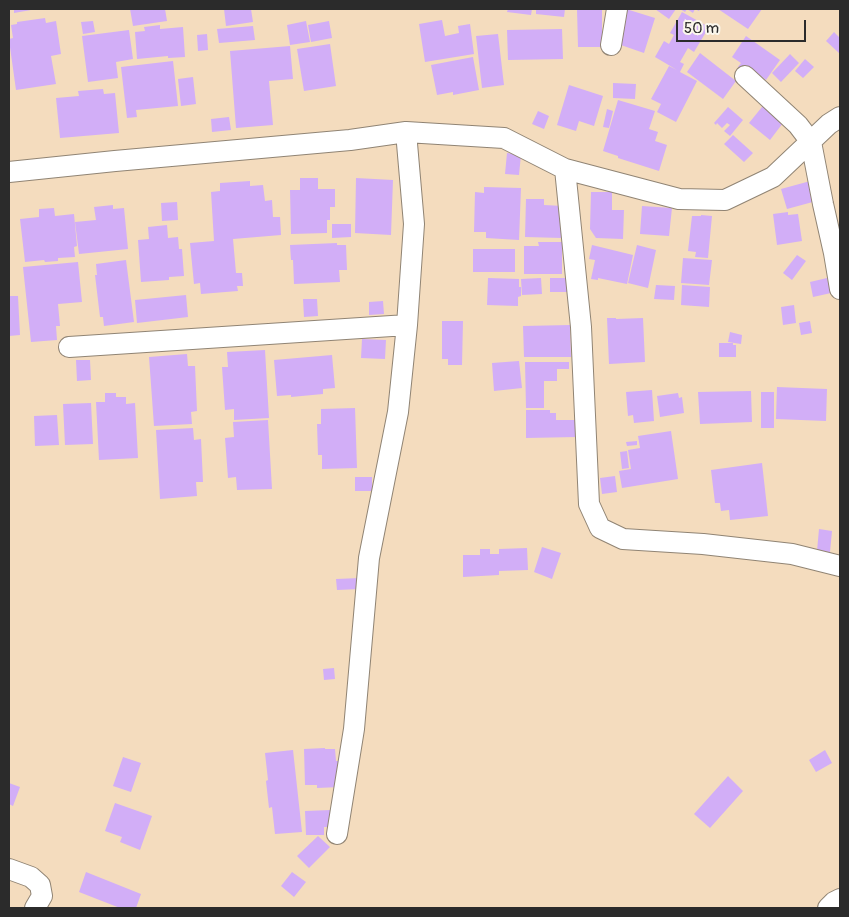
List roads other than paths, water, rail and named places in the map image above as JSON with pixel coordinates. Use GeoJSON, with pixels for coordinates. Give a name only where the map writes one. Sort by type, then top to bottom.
{"type":"FeatureCollection","features":[{"type":"Feature","properties":{"kind":"street"},"geometry":{"type":"LineString","coordinates":[[612,45],[617,9]]}},
{"type":"Feature","properties":{"kind":"street"},"geometry":{"type":"LineString","coordinates":[[745,76],[798,125],[811,142],[840,289]]}},
{"type":"Feature","properties":{"kind":"street"},"geometry":{"type":"LineString","coordinates":[[9,172],[350,140],[406,132],[504,138],[564,169],[679,199],[725,200],[773,177],[840,117]]}},
{"type":"Feature","properties":{"kind":"street"},"geometry":{"type":"LineString","coordinates":[[337,834],[354,729],[369,558],[398,412],[407,325],[414,224],[406,132]]}},
{"type":"Feature","properties":{"kind":"street"},"geometry":{"type":"LineString","coordinates":[[564,169],[582,328],[589,504],[600,528],[624,539],[703,544],[792,554],[840,566]]}},
{"type":"Feature","properties":{"kind":"street"},"geometry":{"type":"LineString","coordinates":[[68,347],[407,325]]}},
{"type":"Feature","properties":{"kind":"street"},"geometry":{"type":"LineString","coordinates":[[9,869],[31,877],[40,885],[42,896],[35,908]]}},
{"type":"Feature","properties":{"kind":"street"},"geometry":{"type":"LineString","coordinates":[[828,908],[840,899]]}}]}
